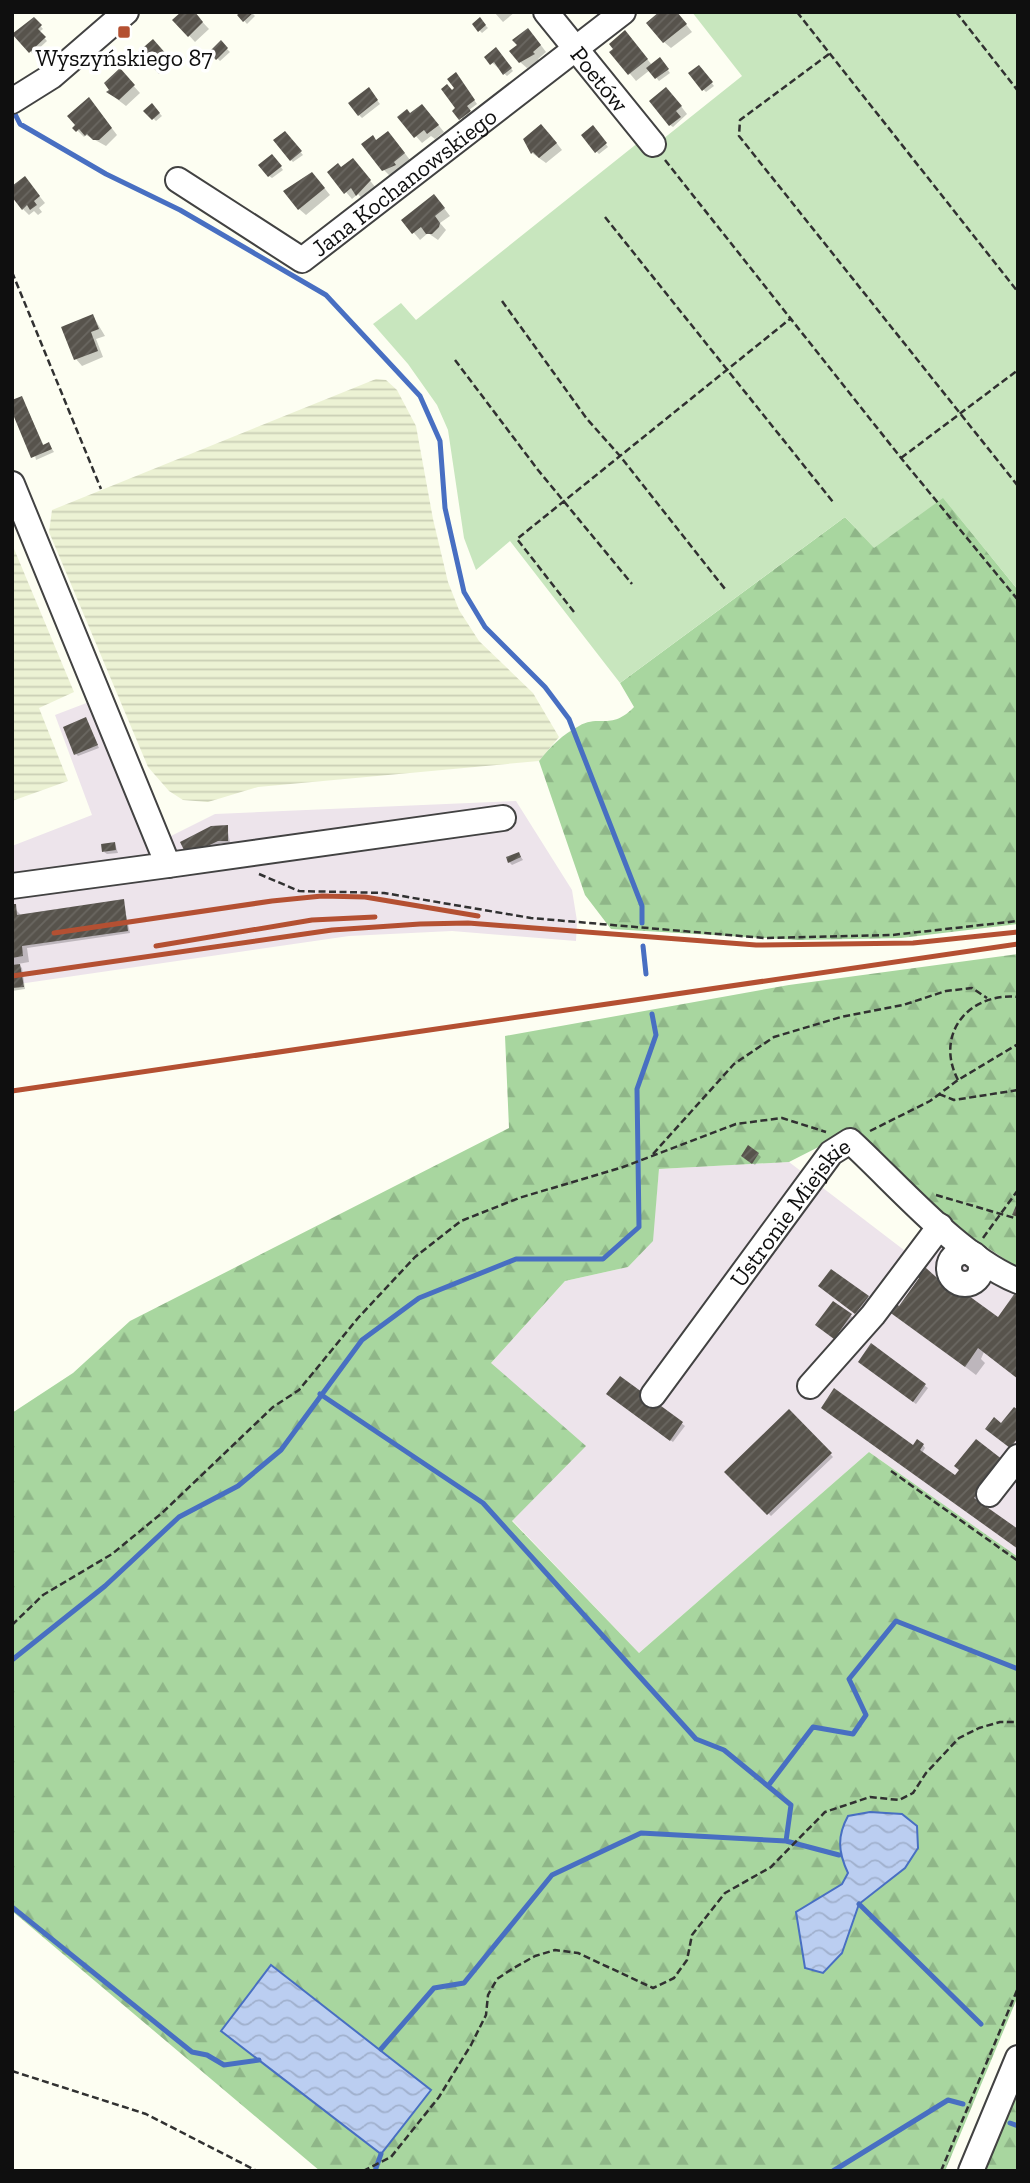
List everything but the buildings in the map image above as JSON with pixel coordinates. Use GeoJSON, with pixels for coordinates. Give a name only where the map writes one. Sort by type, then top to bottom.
{"type":"FeatureCollection","features":[{"type":"Feature","properties":{"kind":"street"},"geometry":{"type":"LineString","coordinates":[[12,101],[59,70],[126,12]]}},
{"type":"Feature","properties":{"kind":"street","name":"Poetów"},"geometry":{"type":"LineString","coordinates":[[546,12],[653,144]]}},
{"type":"Feature","properties":{"kind":"street","name":"Jana Kochanowskiego"},"geometry":{"type":"LineString","coordinates":[[178,180],[302,260],[623,12]]}},
{"type":"Feature","properties":{"kind":"street"},"geometry":{"type":"LineString","coordinates":[[12,484],[167,864]]}},
{"type":"Feature","properties":{"kind":"street"},"geometry":{"type":"LineString","coordinates":[[12,886],[503,818]]}},
{"type":"Feature","properties":{"kind":"street","name":"Ustronie Miejskie"},"geometry":{"type":"LineString","coordinates":[[653,1395],[831,1153],[850,1142],[940,1226],[974,1254],[1018,1283]]}},
{"type":"Feature","properties":{"kind":"street"},"geometry":{"type":"LineString","coordinates":[[810,1386],[873,1315],[940,1226]]}},
{"type":"Feature","properties":{"kind":"street"},"geometry":{"type":"LineString","coordinates":[[974,1254],[981,1267],[979,1277],[970,1283],[1018,1283]]}},
{"type":"Feature","properties":{"kind":"street"},"geometry":{"type":"LineString","coordinates":[[989,1494],[1018,1457]]}},
{"type":"Feature","properties":{"kind":"street"},"geometry":{"type":"LineString","coordinates":[[971,2171],[1018,2058]]}},
{"type":"Feature","properties":{"kind":"path"},"geometry":{"type":"LineString","coordinates":[[797,12],[1018,292]]}},
{"type":"Feature","properties":{"kind":"path"},"geometry":{"type":"LineString","coordinates":[[956,12],[1018,91]]}},
{"type":"Feature","properties":{"kind":"path"},"geometry":{"type":"LineString","coordinates":[[829,54],[740,120],[739,136],[1018,486]]}},
{"type":"Feature","properties":{"kind":"path"},"geometry":{"type":"LineString","coordinates":[[653,144],[901,458],[1018,600]]}},
{"type":"Feature","properties":{"kind":"path"},"geometry":{"type":"LineString","coordinates":[[605,217],[833,502]]}},
{"type":"Feature","properties":{"kind":"path"},"geometry":{"type":"LineString","coordinates":[[12,272],[102,489]]}},
{"type":"Feature","properties":{"kind":"path"},"geometry":{"type":"LineString","coordinates":[[502,301],[587,419],[620,456],[725,589]]}},
{"type":"Feature","properties":{"kind":"path"},"geometry":{"type":"LineString","coordinates":[[574,612],[517,539],[790,319]]}},
{"type":"Feature","properties":{"kind":"path"},"geometry":{"type":"LineString","coordinates":[[455,360],[538,470],[566,499],[632,583]]}},
{"type":"Feature","properties":{"kind":"path"},"geometry":{"type":"LineString","coordinates":[[901,458],[1018,370]]}},
{"type":"Feature","properties":{"kind":"path"},"geometry":{"type":"LineString","coordinates":[[253,872],[299,891],[384,893],[531,918],[764,938],[892,935],[1018,921]]}},
{"type":"Feature","properties":{"kind":"path"},"geometry":{"type":"LineString","coordinates":[[651,1156],[734,1064],[774,1037],[841,1017],[903,1005],[946,991],[972,988],[987,998]]}},
{"type":"Feature","properties":{"kind":"path"},"geometry":{"type":"LineString","coordinates":[[958,1080],[950,1055],[957,1024],[970,1008],[987,998],[1018,997]]}},
{"type":"Feature","properties":{"kind":"path"},"geometry":{"type":"LineString","coordinates":[[12,1625],[43,1595],[112,1554],[162,1513],[273,1407],[299,1390],[358,1318],[415,1257],[461,1221],[519,1198],[651,1156],[736,1124],[782,1118],[850,1142],[939,1094],[1018,1044]]}},
{"type":"Feature","properties":{"kind":"path"},"geometry":{"type":"LineString","coordinates":[[939,1094],[954,1100],[1018,1090]]}},
{"type":"Feature","properties":{"kind":"path"},"geometry":{"type":"LineString","coordinates":[[974,1254],[1018,1190]]}},
{"type":"Feature","properties":{"kind":"path"},"geometry":{"type":"LineString","coordinates":[[935,1194],[1018,1219]]}},
{"type":"Feature","properties":{"kind":"path"},"geometry":{"type":"LineString","coordinates":[[891,1471],[1018,1561]]}},
{"type":"Feature","properties":{"kind":"path"},"geometry":{"type":"LineString","coordinates":[[363,2171],[391,2157],[439,2097],[486,2015],[488,1995],[497,1979],[535,1956],[555,1950],[578,1953],[653,1988],[662,1985],[674,1978],[687,1960],[692,1935],[725,1893],[771,1867],[825,1812],[870,1797],[899,1800],[913,1793],[926,1773],[959,1738],[1000,1722],[1018,1722]]}},
{"type":"Feature","properties":{"kind":"path"},"geometry":{"type":"LineString","coordinates":[[941,2171],[1018,1987]]}},
{"type":"Feature","properties":{"kind":"path"},"geometry":{"type":"LineString","coordinates":[[12,2071],[146,2114],[257,2171]]}},
{"type":"Feature","properties":{"kind":"shaded area"},"geometry":{"type":"Polygon","coordinates":[[[110,694],[171,836],[215,814],[516,801],[572,890],[577,921],[576,941],[452,931],[349,936],[12,985],[12,846],[92,815],[55,715],[110,694]]]}},
{"type":"Feature","properties":{"kind":"shaded area"},"geometry":{"type":"Polygon","coordinates":[[[789,1162],[917,1260],[939,1233],[1018,1290],[1018,1557],[869,1452],[639,1653],[512,1520],[491,1363],[565,1281],[628,1267],[652,1241],[659,1169],[789,1162]]]}},
{"type":"Feature","properties":{"kind":"green space"},"geometry":{"type":"Polygon","coordinates":[[[692,12],[1018,12],[1018,590],[943,498],[874,548],[845,517],[620,683],[510,541],[476,570],[464,538],[448,430],[437,405],[408,364],[373,324],[401,303],[416,320],[639,142],[663,139],[742,76],[692,12]]]}},
{"type":"Feature","properties":{"kind":"green space"},"geometry":{"type":"Polygon","coordinates":[[[376,379],[386,380],[397,390],[416,426],[433,519],[448,582],[459,610],[479,641],[533,693],[559,737],[539,761],[258,787],[208,802],[183,800],[169,791],[148,767],[49,532],[52,510],[376,379]]]}},
{"type":"Feature","properties":{"kind":"green space"},"geometry":{"type":"Polygon","coordinates":[[[943,497],[1018,590],[1018,924],[901,938],[799,940],[611,929],[585,895],[539,761],[567,733],[579,726],[593,721],[612,720],[626,714],[634,707],[620,683],[845,517],[874,547],[943,497]]]}},
{"type":"Feature","properties":{"kind":"green space"},"geometry":{"type":"Polygon","coordinates":[[[12,544],[74,692],[39,708],[68,781],[12,801],[12,544]]]}},
{"type":"Feature","properties":{"kind":"green space"},"geometry":{"type":"Polygon","coordinates":[[[1018,954],[1018,1268],[952,1224],[842,1135],[789,1162],[659,1169],[653,1241],[628,1267],[565,1281],[491,1363],[586,1446],[512,1521],[639,1653],[869,1452],[1018,1557],[1018,1996],[945,2171],[320,2171],[12,1911],[12,1413],[73,1373],[130,1321],[509,1128],[505,1036],[789,985],[1018,954]]]}},
{"type":"Feature","properties":{"kind":"green space"},"geometry":{"type":"Polygon","coordinates":[[[1018,2076],[1018,2171],[978,2171],[1018,2076]]]}},
{"type":"Feature","properties":{"kind":"water"},"geometry":{"type":"Polygon","coordinates":[[[870,1812],[902,1814],[917,1826],[918,1848],[905,1868],[859,1904],[842,1953],[823,1973],[805,1968],[796,1912],[842,1884],[848,1873],[840,1844],[844,1823],[848,1816],[870,1812]]]}},
{"type":"Feature","properties":{"kind":"water"},"geometry":{"type":"Polygon","coordinates":[[[271,1965],[431,2090],[381,2154],[221,2031],[271,1965]]]}},
{"type":"Feature","properties":{"kind":"waterway"},"geometry":{"type":"LineString","coordinates":[[12,108],[20,124],[106,174],[180,210],[326,295],[420,396],[440,441],[445,508],[464,592],[485,627],[545,687],[569,719],[642,906],[642,923]]}},
{"type":"Feature","properties":{"kind":"waterway"},"geometry":{"type":"LineString","coordinates":[[643,946],[646,974]]}},
{"type":"Feature","properties":{"kind":"waterway"},"geometry":{"type":"LineString","coordinates":[[12,1660],[105,1586],[179,1517],[238,1486],[281,1450],[362,1340],[419,1298],[516,1259],[603,1259],[639,1227],[637,1089],[656,1035],[652,1014]]}},
{"type":"Feature","properties":{"kind":"waterway"},"geometry":{"type":"LineString","coordinates":[[320,1394],[483,1503],[696,1739],[724,1750],[791,1805],[786,1841],[839,1855]]}},
{"type":"Feature","properties":{"kind":"waterway"},"geometry":{"type":"LineString","coordinates":[[768,1786],[813,1727],[853,1734],[866,1715],[849,1679],[896,1621],[1018,1669]]}},
{"type":"Feature","properties":{"kind":"waterway"},"geometry":{"type":"LineString","coordinates":[[381,2049],[434,1988],[464,1983],[552,1875],[641,1833],[786,1841]]}},
{"type":"Feature","properties":{"kind":"waterway"},"geometry":{"type":"LineString","coordinates":[[859,1904],[981,2024]]}},
{"type":"Feature","properties":{"kind":"waterway"},"geometry":{"type":"LineString","coordinates":[[12,1907],[192,2052],[207,2055],[224,2065],[259,2060]]}},
{"type":"Feature","properties":{"kind":"waterway"},"geometry":{"type":"LineString","coordinates":[[833,2171],[948,2100],[963,2104]]}},
{"type":"Feature","properties":{"kind":"waterway"},"geometry":{"type":"LineString","coordinates":[[1010,2123],[1018,2126]]}},
{"type":"Feature","properties":{"kind":"waterway"},"geometry":{"type":"LineString","coordinates":[[375,2171],[381,2154]]}},
{"type":"Feature","properties":{"kind":"railway"},"geometry":{"type":"LineString","coordinates":[[54,933],[322,896],[365,897],[478,916]]}},
{"type":"Feature","properties":{"kind":"railway"},"geometry":{"type":"LineString","coordinates":[[156,946],[312,920],[375,917]]}},
{"type":"Feature","properties":{"kind":"railway"},"geometry":{"type":"LineString","coordinates":[[12,976],[332,930],[420,924],[468,923],[756,945],[913,943],[1018,932]]}},
{"type":"Feature","properties":{"kind":"railway"},"geometry":{"type":"LineString","coordinates":[[12,1091],[1018,944]]}},
{"type":"Feature","properties":{"kind":"place","name":"Wyszyńskiego 87"},"geometry":{"type":"Point","coordinates":[124,32]}}]}
